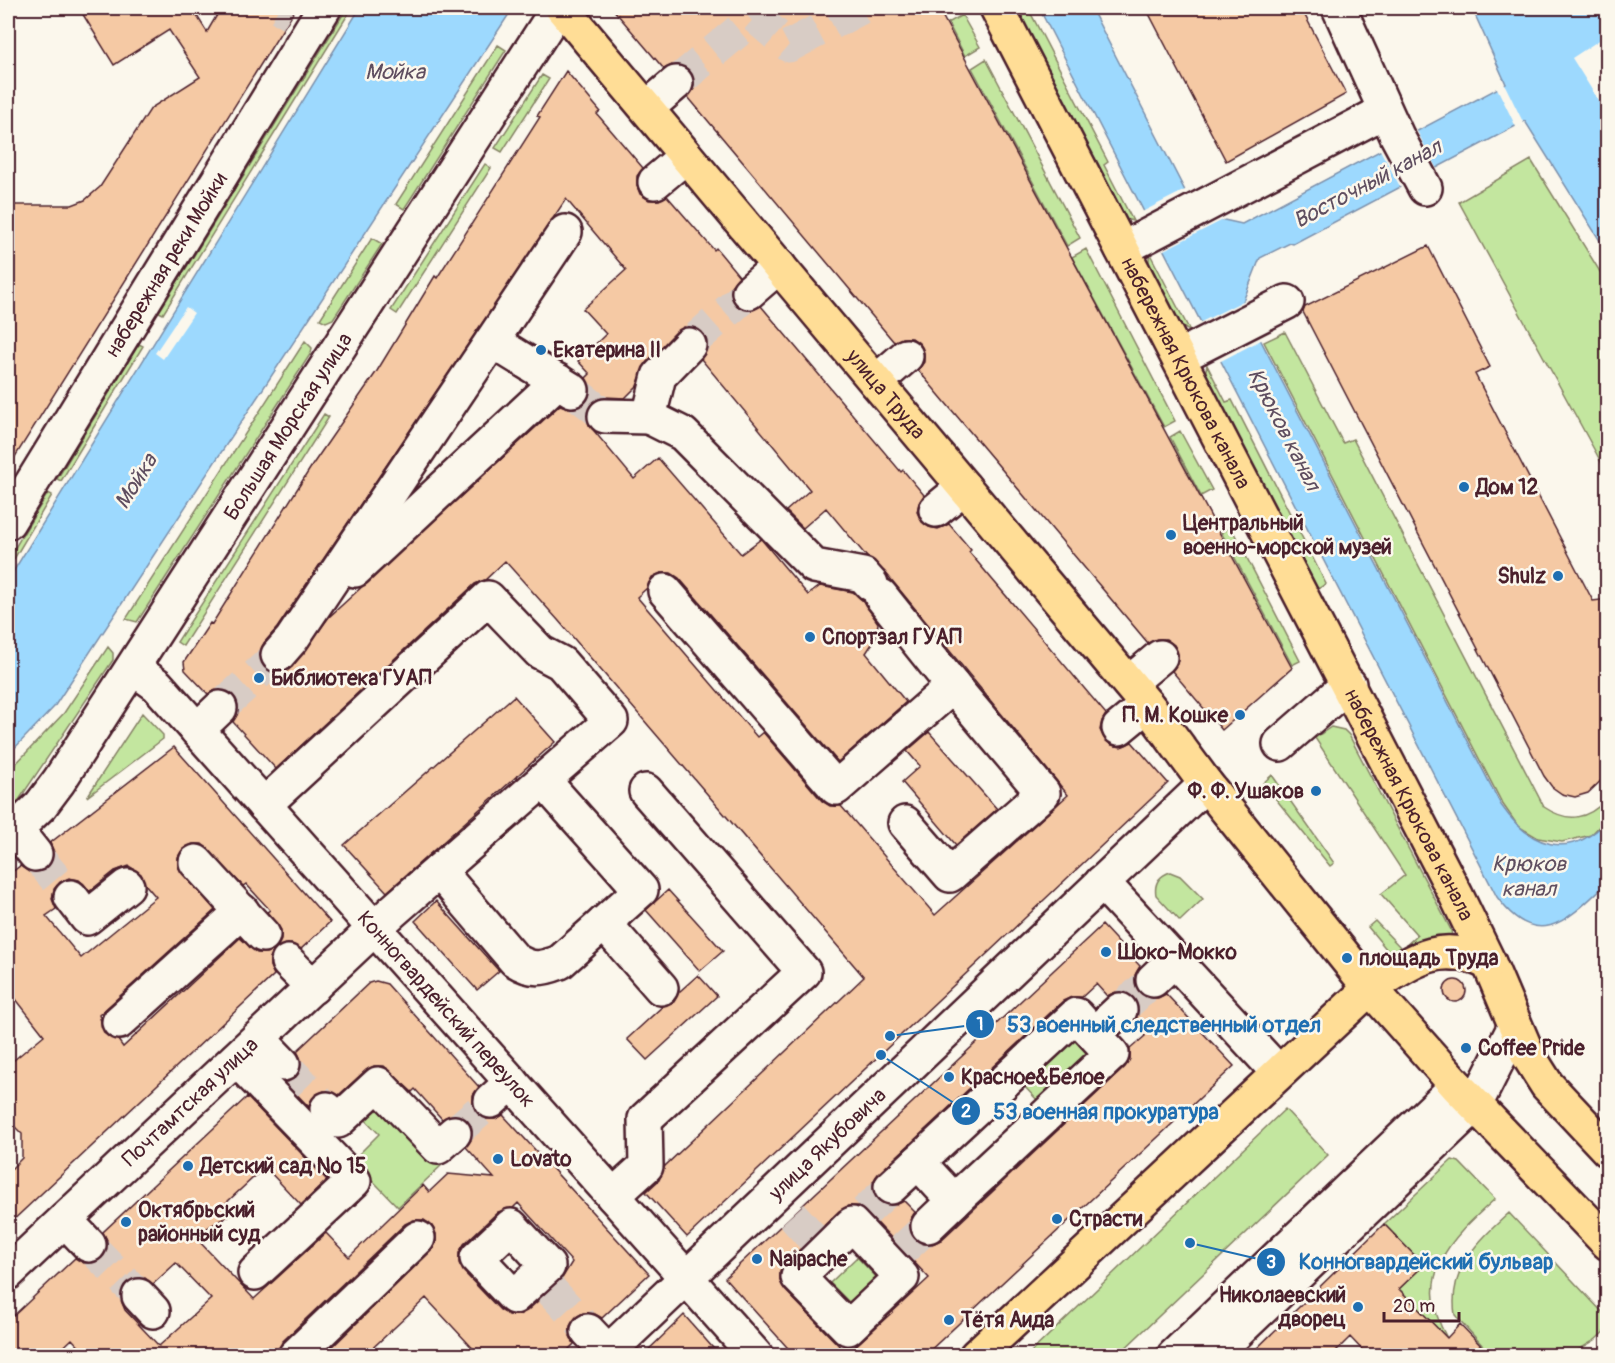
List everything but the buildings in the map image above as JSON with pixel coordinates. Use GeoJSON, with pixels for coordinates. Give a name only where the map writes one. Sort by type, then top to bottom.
{"type":"FeatureCollection","features":[{"type":"Feature","properties":{"kind":"main road","name":"улица Труда"},"geometry":{"type":"LineString","coordinates":[[560,8],[647,108],[1138,694],[1206,784]]}},
{"type":"Feature","properties":{"kind":"main road","name":"набережная Крюкова канала"},"geometry":{"type":"LineString","coordinates":[[997,8],[1349,684],[1489,963]]}},
{"type":"Feature","properties":{"kind":"main road"},"geometry":{"type":"LineString","coordinates":[[1206,784],[1370,988],[1466,1095],[1608,1243]]}},
{"type":"Feature","properties":{"kind":"main road"},"geometry":{"type":"LineString","coordinates":[[976,1356],[1370,988],[1432,953],[1447,951],[1470,954],[1489,963],[1515,1026],[1547,1085],[1608,1150]]}},
{"type":"Feature","properties":{"kind":"street","name":"Большая Морская улица"},"geometry":{"type":"LineString","coordinates":[[20,840],[560,8]]}},
{"type":"Feature","properties":{"kind":"street"},"geometry":{"type":"LineString","coordinates":[[1339,8],[1391,123],[1425,188]]}},
{"type":"Feature","properties":{"kind":"street","name":"набережная реки Мойки"},"geometry":{"type":"LineString","coordinates":[[8,522],[309,17]]}},
{"type":"Feature","properties":{"kind":"street"},"geometry":{"type":"LineString","coordinates":[[647,108],[676,83]]}},
{"type":"Feature","properties":{"kind":"street"},"geometry":{"type":"LineString","coordinates":[[1122,249],[1219,198],[1391,123]]}},
{"type":"Feature","properties":{"kind":"street"},"geometry":{"type":"LineString","coordinates":[[655,182],[686,156]]}},
{"type":"Feature","properties":{"kind":"street"},"geometry":{"type":"LineString","coordinates":[[278,655],[311,611],[566,232]]}},
{"type":"Feature","properties":{"kind":"street"},"geometry":{"type":"LineString","coordinates":[[749,292],[779,266]]}},
{"type":"Feature","properties":{"kind":"street"},"geometry":{"type":"LineString","coordinates":[[1179,357],[1277,306]]}},
{"type":"Feature","properties":{"kind":"street"},"geometry":{"type":"LineString","coordinates":[[311,611],[565,386],[492,341]]}},
{"type":"Feature","properties":{"kind":"street"},"geometry":{"type":"LineString","coordinates":[[650,417],[658,376],[689,345]]}},
{"type":"Feature","properties":{"kind":"street"},"geometry":{"type":"LineString","coordinates":[[876,382],[906,356]]}},
{"type":"Feature","properties":{"kind":"street"},"geometry":{"type":"LineString","coordinates":[[605,416],[650,417],[683,434],[814,566],[863,575],[1043,793],[950,875],[905,823]]}},
{"type":"Feature","properties":{"kind":"street"},"geometry":{"type":"LineString","coordinates":[[936,510],[964,487]]}},
{"type":"Feature","properties":{"kind":"street"},"geometry":{"type":"LineString","coordinates":[[665,591],[836,788],[953,686]]}},
{"type":"Feature","properties":{"kind":"street","name":"Почтамтская улица"},"geometry":{"type":"LineString","coordinates":[[8,1273],[375,929],[611,721],[561,663],[540,652],[488,598],[264,805]]}},
{"type":"Feature","properties":{"kind":"street"},"geometry":{"type":"LineString","coordinates":[[1119,728],[1160,657]]}},
{"type":"Feature","properties":{"kind":"street","name":"Конногвардейский переулок"},"geometry":{"type":"LineString","coordinates":[[133,668],[209,719],[264,805],[375,929],[501,1092],[613,1196],[756,1356]]}},
{"type":"Feature","properties":{"kind":"street"},"geometry":{"type":"LineString","coordinates":[[1281,744],[1349,684]]}},
{"type":"Feature","properties":{"kind":"street"},"geometry":{"type":"LineString","coordinates":[[439,871],[516,960],[528,968],[544,968],[560,962],[641,890],[543,780]]}},
{"type":"Feature","properties":{"kind":"street","name":"улица Якубовича"},"geometry":{"type":"LineString","coordinates":[[606,1349],[687,1278],[782,1205],[1102,882],[1206,784]]}},
{"type":"Feature","properties":{"kind":"street"},"geometry":{"type":"LineString","coordinates":[[613,1196],[645,1166],[645,1119],[804,972],[646,791]]}},
{"type":"Feature","properties":{"kind":"street"},"geometry":{"type":"LineString","coordinates":[[196,862],[263,935]]}},
{"type":"Feature","properties":{"kind":"street"},"geometry":{"type":"LineString","coordinates":[[1102,882],[1163,970],[1278,1072]]}},
{"type":"Feature","properties":{"kind":"street"},"geometry":{"type":"LineString","coordinates":[[71,897],[87,918],[127,886]]}},
{"type":"Feature","properties":{"kind":"street"},"geometry":{"type":"LineString","coordinates":[[119,1022],[242,911]]}},
{"type":"Feature","properties":{"kind":"street"},"geometry":{"type":"LineString","coordinates":[[604,923],[661,988]]}},
{"type":"Feature","properties":{"kind":"street"},"geometry":{"type":"LineString","coordinates":[[288,962],[313,987]]}},
{"type":"Feature","properties":{"kind":"street"},"geometry":{"type":"LineString","coordinates":[[1094,1034],[1120,1010]]}},
{"type":"Feature","properties":{"kind":"street"},"geometry":{"type":"LineString","coordinates":[[891,1187],[1076,1015],[1112,1054],[928,1226]]}},
{"type":"Feature","properties":{"kind":"street"},"geometry":{"type":"LineString","coordinates":[[1212,1356],[1466,1095],[1515,1026]]}},
{"type":"Feature","properties":{"kind":"street"},"geometry":{"type":"LineString","coordinates":[[247,1049],[283,1064]]}},
{"type":"Feature","properties":{"kind":"street"},"geometry":{"type":"LineString","coordinates":[[247,1049],[354,1181],[255,1273]]}},
{"type":"Feature","properties":{"kind":"street"},"geometry":{"type":"LineString","coordinates":[[327,1109],[338,1121],[378,1084],[438,1147],[454,1133]]}},
{"type":"Feature","properties":{"kind":"street"},"geometry":{"type":"LineString","coordinates":[[1174,1356],[1466,1095]]}},
{"type":"Feature","properties":{"kind":"street"},"geometry":{"type":"LineString","coordinates":[[918,1162],[954,1201]]}},
{"type":"Feature","properties":{"kind":"street"},"geometry":{"type":"LineString","coordinates":[[858,1218],[895,1256],[902,1277],[849,1328],[798,1276],[822,1248],[858,1218]]}},
{"type":"Feature","properties":{"kind":"street"},"geometry":{"type":"LineString","coordinates":[[65,1220],[89,1245]]}},
{"type":"Feature","properties":{"kind":"street"},"geometry":{"type":"LineString","coordinates":[[295,1356],[418,1238]]}},
{"type":"Feature","properties":{"kind":"green space"},"geometry":{"type":"Polygon","coordinates":[[[347,8],[352,8],[163,314],[159,312],[347,8]]]}},
{"type":"Feature","properties":{"kind":"green space"},"geometry":{"type":"Polygon","coordinates":[[[1012,8],[1028,8],[1108,162],[1104,165],[1133,221],[1125,219],[1118,213],[1012,8]]]}},
{"type":"Feature","properties":{"kind":"green space"},"geometry":{"type":"Polygon","coordinates":[[[962,15],[980,47],[965,56],[948,23],[962,15]]]}},
{"type":"Feature","properties":{"kind":"green space"},"geometry":{"type":"Polygon","coordinates":[[[498,45],[506,50],[404,209],[396,204],[498,45]]]}},
{"type":"Feature","properties":{"kind":"green space"},"geometry":{"type":"Polygon","coordinates":[[[986,59],[1080,238],[1067,246],[972,68],[986,59]]]}},
{"type":"Feature","properties":{"kind":"green space"},"geometry":{"type":"Polygon","coordinates":[[[542,75],[549,79],[502,152],[495,148],[542,75]]]}},
{"type":"Feature","properties":{"kind":"green space"},"geometry":{"type":"Polygon","coordinates":[[[1531,160],[1607,283],[1607,473],[1459,202],[1531,160]]]}},
{"type":"Feature","properties":{"kind":"green space"},"geometry":{"type":"Polygon","coordinates":[[[485,164],[491,168],[397,314],[391,310],[485,164]]]}},
{"type":"Feature","properties":{"kind":"green space"},"geometry":{"type":"Polygon","coordinates":[[[372,238],[382,244],[333,319],[326,322],[320,319],[372,238]]]}},
{"type":"Feature","properties":{"kind":"green space"},"geometry":{"type":"Polygon","coordinates":[[[1086,249],[1175,421],[1164,427],[1072,257],[1086,249]]]}},
{"type":"Feature","properties":{"kind":"green space"},"geometry":{"type":"Polygon","coordinates":[[[1150,254],[1190,331],[1175,319],[1160,297],[1151,273],[1150,254]]]}},
{"type":"Feature","properties":{"kind":"green space"},"geometry":{"type":"Polygon","coordinates":[[[1285,332],[1343,443],[1353,439],[1544,807],[1561,815],[1577,817],[1592,811],[1607,799],[1607,818],[1591,835],[1562,842],[1538,838],[1518,826],[1502,803],[1264,342],[1285,332]]]}},
{"type":"Feature","properties":{"kind":"green space"},"geometry":{"type":"Polygon","coordinates":[[[305,341],[312,348],[311,353],[137,622],[126,619],[305,341]]]}},
{"type":"Feature","properties":{"kind":"green space"},"geometry":{"type":"Polygon","coordinates":[[[139,344],[143,346],[61,481],[57,479],[139,344]]]}},
{"type":"Feature","properties":{"kind":"green space"},"geometry":{"type":"Polygon","coordinates":[[[1207,365],[1226,402],[1232,400],[1326,584],[1313,592],[1204,378],[1207,365]]]}},
{"type":"Feature","properties":{"kind":"green space"},"geometry":{"type":"Polygon","coordinates":[[[324,414],[329,417],[183,646],[177,642],[324,414]]]}},
{"type":"Feature","properties":{"kind":"green space"},"geometry":{"type":"Polygon","coordinates":[[[1180,431],[1212,490],[1201,496],[1170,437],[1180,431]]]}},
{"type":"Feature","properties":{"kind":"green space"},"geometry":{"type":"Polygon","coordinates":[[[48,493],[52,495],[8,569],[8,559],[48,493]]]}},
{"type":"Feature","properties":{"kind":"green space"},"geometry":{"type":"Polygon","coordinates":[[[1231,527],[1300,661],[1292,665],[1221,532],[1231,527]]]}},
{"type":"Feature","properties":{"kind":"green space"},"geometry":{"type":"Polygon","coordinates":[[[108,647],[113,653],[113,660],[19,800],[8,809],[8,772],[64,713],[108,647]]]}},
{"type":"Feature","properties":{"kind":"green space"},"geometry":{"type":"Polygon","coordinates":[[[142,713],[163,735],[163,739],[87,797],[142,713]]]}},
{"type":"Feature","properties":{"kind":"green space"},"geometry":{"type":"Polygon","coordinates":[[[1331,727],[1344,730],[1349,735],[1451,930],[1452,937],[1397,956],[1387,950],[1368,927],[1375,921],[1402,949],[1417,935],[1381,894],[1405,875],[1315,738],[1331,727]]]}},
{"type":"Feature","properties":{"kind":"green space"},"geometry":{"type":"Polygon","coordinates":[[[1272,775],[1334,863],[1330,866],[1263,783],[1272,775]]]}},
{"type":"Feature","properties":{"kind":"green space"},"geometry":{"type":"Polygon","coordinates":[[[1170,872],[1180,876],[1203,899],[1180,921],[1156,895],[1158,881],[1170,872]]]}},
{"type":"Feature","properties":{"kind":"green space"},"geometry":{"type":"Polygon","coordinates":[[[1077,1034],[1092,1050],[1038,1101],[1023,1085],[1077,1034]]]}},
{"type":"Feature","properties":{"kind":"green space"},"geometry":{"type":"Polygon","coordinates":[[[382,1100],[444,1163],[398,1207],[353,1160],[379,1134],[364,1118],[382,1100]]]}},
{"type":"Feature","properties":{"kind":"green space"},"geometry":{"type":"Polygon","coordinates":[[[1285,1109],[1328,1155],[1118,1355],[1028,1355],[1285,1109]]]}},
{"type":"Feature","properties":{"kind":"green space"},"geometry":{"type":"Polygon","coordinates":[[[1452,1160],[1459,1162],[1495,1199],[1451,1244],[1441,1261],[1435,1278],[1433,1296],[1437,1316],[1447,1338],[1399,1289],[1424,1265],[1384,1224],[1452,1160]]]}},
{"type":"Feature","properties":{"kind":"green space"},"geometry":{"type":"Polygon","coordinates":[[[1509,1213],[1607,1317],[1607,1329],[1595,1340],[1570,1355],[1491,1355],[1455,1315],[1456,1284],[1467,1258],[1486,1235],[1509,1213]]]}},
{"type":"Feature","properties":{"kind":"green space"},"geometry":{"type":"Polygon","coordinates":[[[857,1257],[879,1280],[853,1306],[830,1283],[857,1257]]]}},
{"type":"Feature","properties":{"kind":"water","name":"Мойка"},"geometry":{"type":"Polygon","coordinates":[[[360,8],[513,8],[54,707],[8,755],[8,580],[360,8]]]}},
{"type":"Feature","properties":{"kind":"water"},"geometry":{"type":"Polygon","coordinates":[[[1039,8],[1091,8],[1197,214],[1242,224],[1506,84],[1472,8],[1607,8],[1607,252],[1525,121],[1293,244],[1290,243],[1260,258],[1242,304],[1501,805],[1524,831],[1551,844],[1564,845],[1578,841],[1593,834],[1607,821],[1607,883],[1567,918],[1540,927],[1526,924],[1512,914],[1497,897],[1039,8]]]}},
{"type":"Feature","properties":{"kind":"pier"},"geometry":{"type":"Polygon","coordinates":[[[1607,35],[1607,114],[1572,58],[1607,35]]]}},
{"type":"Feature","properties":{"kind":"pier"},"geometry":{"type":"Polygon","coordinates":[[[1499,73],[1526,128],[1524,125],[1517,129],[1496,86],[1503,82],[1499,73]]]}},
{"type":"Feature","properties":{"kind":"pier"},"geometry":{"type":"Polygon","coordinates":[[[1416,129],[1438,171],[1402,190],[1379,148],[1416,129]]]}},
{"type":"Feature","properties":{"kind":"pier"},"geometry":{"type":"Polygon","coordinates":[[[1187,189],[1199,211],[1227,218],[1162,251],[1142,212],[1187,189]]]}},
{"type":"Feature","properties":{"kind":"pier"},"geometry":{"type":"Polygon","coordinates":[[[1247,299],[1245,304],[1263,339],[1219,362],[1199,323],[1247,299]]]}},
{"type":"Feature","properties":{"kind":"pier"},"geometry":{"type":"Polygon","coordinates":[[[186,307],[194,313],[163,359],[155,353],[186,307]]]}},
{"type":"Feature","properties":{"kind":"tunnel"},"geometry":{"type":"LineString","coordinates":[[279,8],[291,15]]}},
{"type":"Feature","properties":{"kind":"tunnel"},"geometry":{"type":"LineString","coordinates":[[676,83],[755,17],[789,46],[861,8]]}},
{"type":"Feature","properties":{"kind":"tunnel"},"geometry":{"type":"LineString","coordinates":[[689,345],[749,292]]}},
{"type":"Feature","properties":{"kind":"tunnel"},"geometry":{"type":"LineString","coordinates":[[572,390],[605,416]]}},
{"type":"Feature","properties":{"kind":"tunnel"},"geometry":{"type":"LineString","coordinates":[[220,708],[278,655]]}},
{"type":"Feature","properties":{"kind":"tunnel"},"geometry":{"type":"LineString","coordinates":[[35,854],[71,897]]}},
{"type":"Feature","properties":{"kind":"tunnel"},"geometry":{"type":"LineString","coordinates":[[1120,1010],[1153,980]]}},
{"type":"Feature","properties":{"kind":"tunnel"},"geometry":{"type":"LineString","coordinates":[[283,1064],[327,1109]]}},
{"type":"Feature","properties":{"kind":"tunnel"},"geometry":{"type":"LineString","coordinates":[[454,1133],[491,1101]]}},
{"type":"Feature","properties":{"kind":"tunnel"},"geometry":{"type":"LineString","coordinates":[[865,1212],[891,1187]]}},
{"type":"Feature","properties":{"kind":"tunnel"},"geometry":{"type":"LineString","coordinates":[[792,1215],[819,1245]]}},
{"type":"Feature","properties":{"kind":"tunnel"},"geometry":{"type":"LineString","coordinates":[[902,1250],[928,1226]]}},
{"type":"Feature","properties":{"kind":"tunnel"},"geometry":{"type":"LineString","coordinates":[[89,1245],[139,1296]]}},
{"type":"Feature","properties":{"kind":"tunnel"},"geometry":{"type":"LineString","coordinates":[[546,1285],[588,1331]]}},
{"type":"Feature","properties":{"kind":"place","name":"Екатерина II"},"geometry":{"type":"Point","coordinates":[541,350]}},
{"type":"Feature","properties":{"kind":"place","name":"Дом 12"},"geometry":{"type":"Point","coordinates":[1464,487]}},
{"type":"Feature","properties":{"kind":"place","name":"Центральный военно-морской музей"},"geometry":{"type":"Point","coordinates":[1171,535]}},
{"type":"Feature","properties":{"kind":"place","name":"Shulz"},"geometry":{"type":"Point","coordinates":[1558,576]}},
{"type":"Feature","properties":{"kind":"place","name":"Спортзал ГУАП"},"geometry":{"type":"Point","coordinates":[810,637]}},
{"type":"Feature","properties":{"kind":"place","name":"Библиотека ГУАП"},"geometry":{"type":"Point","coordinates":[259,678]}},
{"type":"Feature","properties":{"kind":"place","name":"П. М. Кошке"},"geometry":{"type":"Point","coordinates":[1240,715]}},
{"type":"Feature","properties":{"kind":"place","name":"Ф. Ф. Ушаков"},"geometry":{"type":"Point","coordinates":[1316,791]}},
{"type":"Feature","properties":{"kind":"place","name":"Шоко-Мокко"},"geometry":{"type":"Point","coordinates":[1106,952]}},
{"type":"Feature","properties":{"kind":"place","name":"площадь Труда"},"geometry":{"type":"Point","coordinates":[1347,958]}},
{"type":"Feature","properties":{"kind":"place","name":"53 военный следственный отдел"},"geometry":{"type":"Point","coordinates":[890,1036]}},
{"type":"Feature","properties":{"kind":"place","name":"Coffee Pride"},"geometry":{"type":"Point","coordinates":[1466,1048]}},
{"type":"Feature","properties":{"kind":"place","name":"53 военная прокуратура"},"geometry":{"type":"Point","coordinates":[881,1055]}},
{"type":"Feature","properties":{"kind":"place","name":"Красное&Белое"},"geometry":{"type":"Point","coordinates":[949,1077]}},
{"type":"Feature","properties":{"kind":"place","name":"Lovato"},"geometry":{"type":"Point","coordinates":[498,1159]}},
{"type":"Feature","properties":{"kind":"place","name":"Детский сад № 15"},"geometry":{"type":"Point","coordinates":[188,1166]}},
{"type":"Feature","properties":{"kind":"place","name":"Страсти"},"geometry":{"type":"Point","coordinates":[1057,1219]}},
{"type":"Feature","properties":{"kind":"place","name":"Октябрьский районный суд"},"geometry":{"type":"Point","coordinates":[126,1222]}},
{"type":"Feature","properties":{"kind":"place","name":"Конногвардейский бульвар"},"geometry":{"type":"Point","coordinates":[1190,1243]}},
{"type":"Feature","properties":{"kind":"place","name":"Naipache"},"geometry":{"type":"Point","coordinates":[757,1259]}},
{"type":"Feature","properties":{"kind":"place","name":"Николаевский дворец"},"geometry":{"type":"Point","coordinates":[1358,1307]}},
{"type":"Feature","properties":{"kind":"place","name":"Тётя Аида"},"geometry":{"type":"Point","coordinates":[949,1320]}},
{"type":"Feature","properties":{"kind":"water label","name":"Восточный канал"},"geometry":{"type":"Point","coordinates":[1367,183]}},
{"type":"Feature","properties":{"kind":"water label","name":"Крюков канал"},"geometry":{"type":"Point","coordinates":[1285,429]}},
{"type":"Feature","properties":{"kind":"water label","name":"Крюков канал"},"geometry":{"type":"Point","coordinates":[1529,876]}}]}
